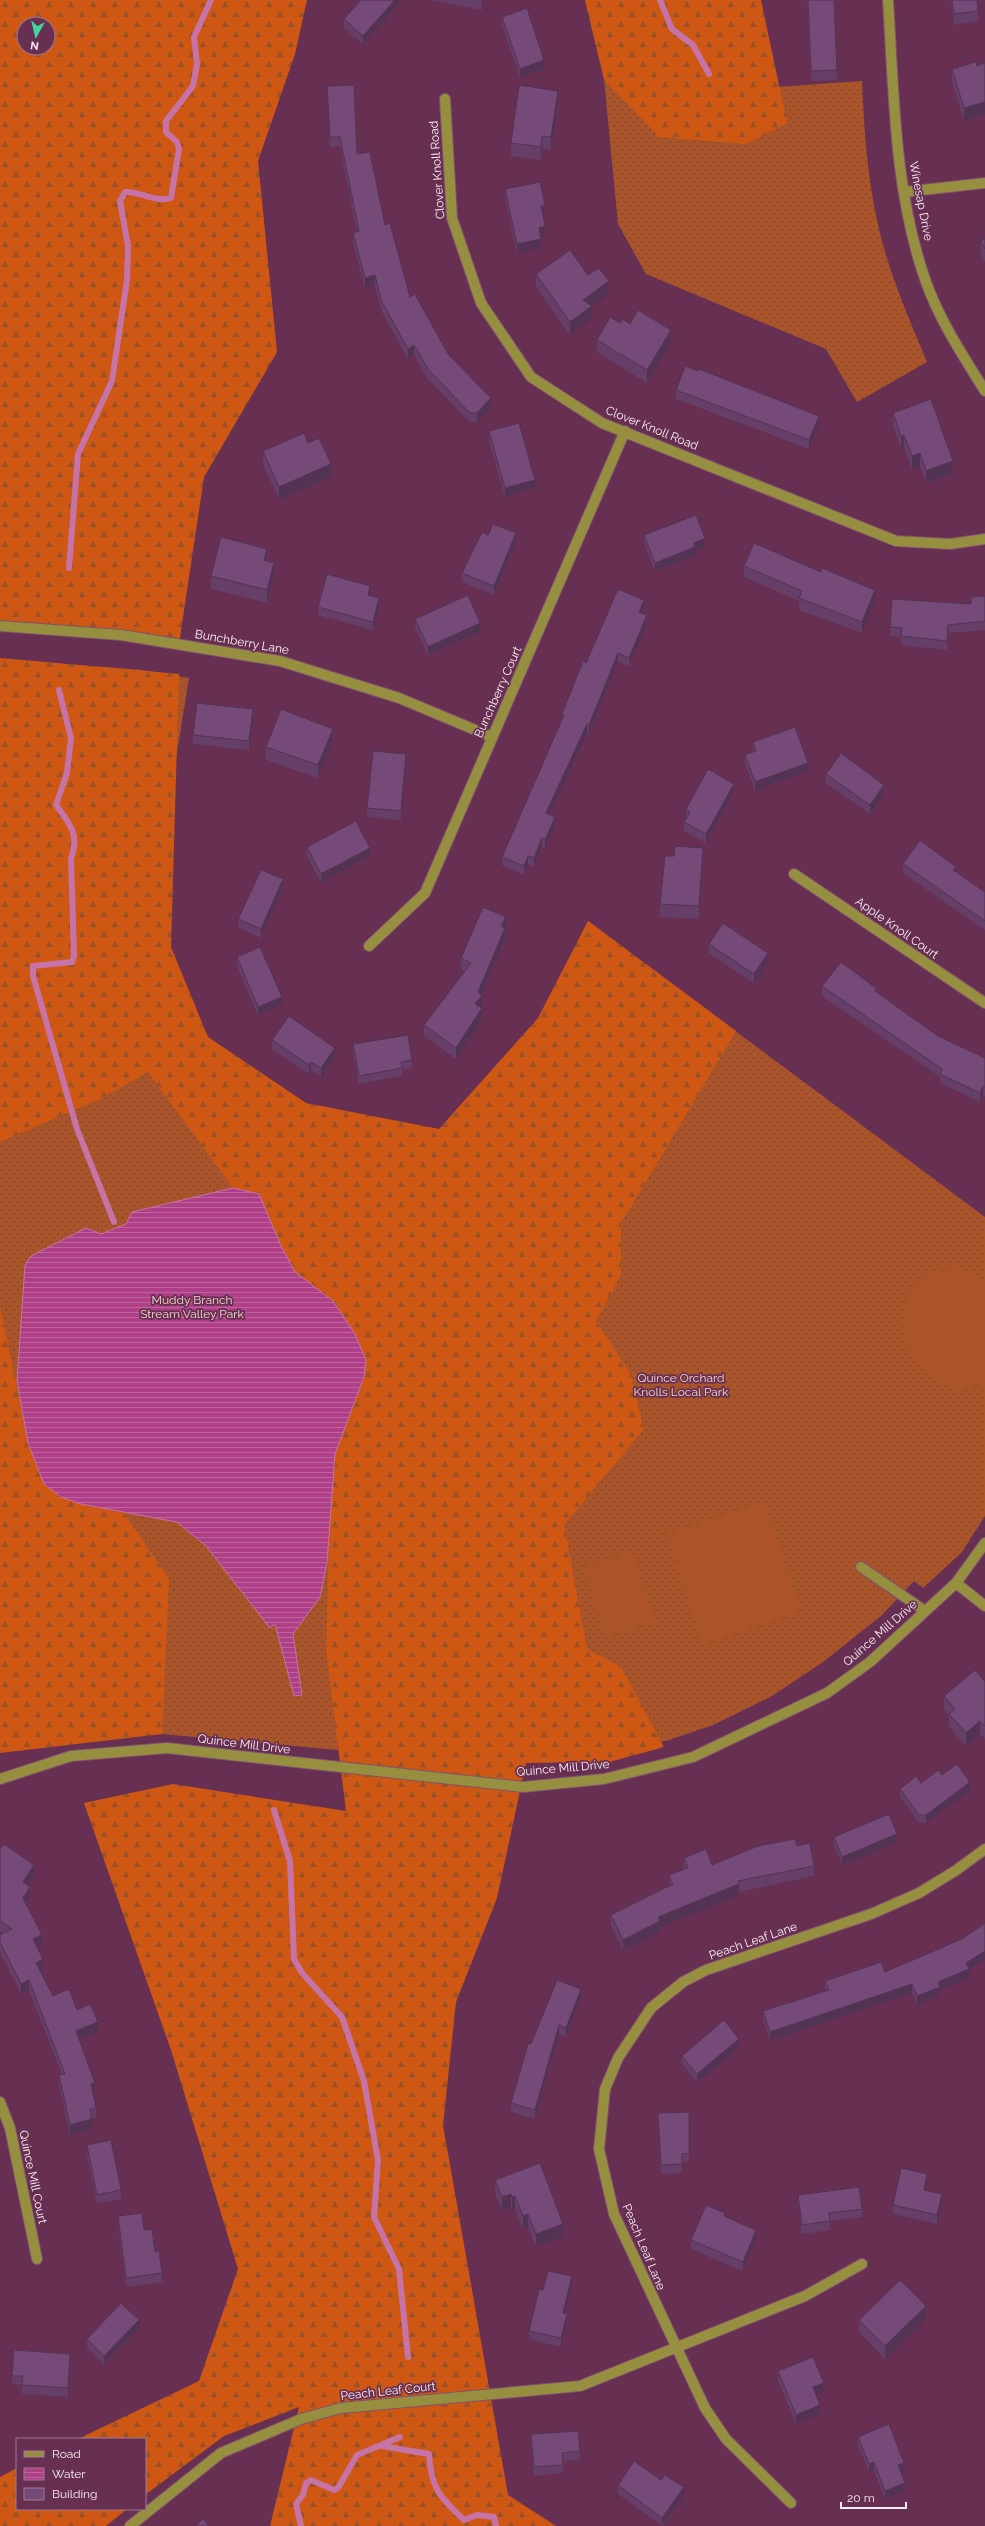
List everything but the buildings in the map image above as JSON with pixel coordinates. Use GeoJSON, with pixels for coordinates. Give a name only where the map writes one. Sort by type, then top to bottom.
{"type":"FeatureCollection","features":[{"type":"Feature","properties":{"kind":"street","name":"Winesap Drive"},"geometry":{"type":"LineString","coordinates":[[888,0],[897,140],[904,192],[914,240],[926,282],[941,318],[985,391]]}},
{"type":"Feature","properties":{"kind":"street","name":"Clover Knoll Road"},"geometry":{"type":"LineString","coordinates":[[445,99],[452,218],[481,302],[531,377],[602,423],[896,541],[950,544],[985,539]]}},
{"type":"Feature","properties":{"kind":"street"},"geometry":{"type":"LineString","coordinates":[[904,192],[985,183]]}},
{"type":"Feature","properties":{"kind":"street","name":"Bunchberry Court"},"geometry":{"type":"LineString","coordinates":[[369,946],[425,893],[625,431]]}},
{"type":"Feature","properties":{"kind":"street","name":"Bunchberry Lane"},"geometry":{"type":"LineString","coordinates":[[0,626],[121,635],[280,661],[398,698],[492,737]]}},
{"type":"Feature","properties":{"kind":"street","name":"Apple Knoll Court"},"geometry":{"type":"LineString","coordinates":[[794,874],[985,1003]]}},
{"type":"Feature","properties":{"kind":"street","name":"Quince Mill Drive"},"geometry":{"type":"LineString","coordinates":[[0,1779],[71,1756],[167,1748],[523,1787],[604,1779],[693,1757],[827,1693],[870,1662],[956,1583],[985,1543]]}},
{"type":"Feature","properties":{"kind":"street"},"geometry":{"type":"LineString","coordinates":[[861,1567],[925,1611]]}},
{"type":"Feature","properties":{"kind":"street"},"geometry":{"type":"LineString","coordinates":[[956,1583],[985,1606]]}},
{"type":"Feature","properties":{"kind":"street","name":"Peach Leaf Lane"},"geometry":{"type":"LineString","coordinates":[[791,2503],[726,2439],[705,2408],[675,2349],[614,2214],[599,2149],[605,2089],[618,2058],[651,2008],[683,1982],[706,1970],[871,1914],[919,1893],[955,1871],[985,1849]]}},
{"type":"Feature","properties":{"kind":"street","name":"Quince Mill Court"},"geometry":{"type":"LineString","coordinates":[[0,2102],[10,2128],[37,2259]]}},
{"type":"Feature","properties":{"kind":"street","name":"Peach Leaf Court"},"geometry":{"type":"LineString","coordinates":[[130,2526],[221,2453],[301,2419],[341,2408],[580,2386],[805,2296],[862,2264]]}},
{"type":"Feature","properties":{"kind":"green space"},"geometry":{"type":"Polygon","coordinates":[[[0,0],[307,0],[295,54],[258,161],[277,352],[204,477],[179,644],[0,626],[0,0]]]}},
{"type":"Feature","properties":{"kind":"green space"},"geometry":{"type":"Polygon","coordinates":[[[585,0],[728,0],[734,90],[862,81],[866,151],[881,238],[905,310],[927,362],[857,402],[826,349],[646,274],[618,224],[604,79],[585,0]]]}},
{"type":"Feature","properties":{"kind":"green space"},"geometry":{"type":"Polygon","coordinates":[[[585,0],[761,0],[787,123],[746,144],[659,137],[604,79],[585,0]]]}},
{"type":"Feature","properties":{"kind":"green space"},"geometry":{"type":"Polygon","coordinates":[[[0,658],[179,674],[171,947],[208,1037],[306,1103],[439,1129],[538,1018],[588,921],[736,1031],[621,1223],[621,1275],[596,1321],[630,1373],[644,1429],[564,1525],[587,1649],[621,1667],[664,1747],[609,1762],[526,1763],[497,1898],[456,2002],[443,2125],[508,2495],[556,2526],[270,2526],[299,2407],[224,2436],[146,2494],[146,2438],[80,2438],[199,2381],[238,2269],[171,2050],[84,1803],[173,1784],[346,1811],[326,1649],[330,1510],[335,1454],[364,1377],[366,1360],[333,1301],[295,1272],[281,1246],[259,1194],[233,1188],[148,1072],[100,1099],[0,1142],[0,658]]]}},
{"type":"Feature","properties":{"kind":"green space"},"geometry":{"type":"Polygon","coordinates":[[[0,659],[143,670],[189,678],[164,833],[166,992],[205,1075],[407,1164],[545,1020],[588,921],[985,1217],[985,1516],[962,1552],[923,1588],[914,1581],[881,1616],[823,1662],[772,1696],[713,1725],[669,1740],[622,1751],[338,1742],[338,1750],[162,1734],[162,1723],[0,1749],[0,659]]]}},
{"type":"Feature","properties":{"kind":"green space"},"geometry":{"type":"Polygon","coordinates":[[[956,1264],[985,1281],[985,1385],[957,1390],[928,1376],[911,1356],[905,1342],[902,1326],[905,1301],[918,1279],[956,1264]]]}},
{"type":"Feature","properties":{"kind":"green space"},"geometry":{"type":"Polygon","coordinates":[[[0,1306],[28,1443],[44,1484],[62,1497],[81,1504],[124,1513],[169,1579],[162,1734],[0,1753],[0,1306]]]}},
{"type":"Feature","properties":{"kind":"green space"},"geometry":{"type":"Polygon","coordinates":[[[765,1501],[801,1612],[703,1644],[666,1534],[765,1501]]]}},
{"type":"Feature","properties":{"kind":"green space"},"geometry":{"type":"Polygon","coordinates":[[[633,1552],[655,1622],[605,1638],[583,1567],[633,1552]]]}},
{"type":"Feature","properties":{"kind":"green space"},"geometry":{"type":"Polygon","coordinates":[[[16,2469],[16,2510],[126,2510],[106,2526],[0,2526],[0,2477],[16,2469]]]}},
{"type":"Feature","properties":{"kind":"water"},"geometry":{"type":"Polygon","coordinates":[[[233,1188],[259,1194],[281,1246],[295,1272],[333,1301],[355,1334],[366,1360],[364,1377],[335,1454],[327,1563],[320,1597],[293,1634],[302,1695],[294,1696],[275,1624],[270,1628],[206,1546],[177,1522],[81,1504],[61,1497],[44,1484],[28,1443],[17,1381],[25,1265],[31,1256],[86,1228],[101,1234],[126,1224],[132,1212],[233,1188]]]}},
{"type":"Feature","properties":{"kind":"waterway"},"geometry":{"type":"LineString","coordinates":[[69,568],[78,454],[112,381],[127,280],[128,246],[120,201],[125,192],[137,193],[159,199],[171,198],[179,149],[177,142],[166,132],[166,121],[193,86],[197,64],[194,37],[211,0]]}},
{"type":"Feature","properties":{"kind":"waterway"},"geometry":{"type":"LineString","coordinates":[[660,0],[672,29],[693,45],[709,74]]}},
{"type":"Feature","properties":{"kind":"waterway"},"geometry":{"type":"LineString","coordinates":[[59,690],[71,738],[67,773],[56,805],[66,818],[74,836],[74,850],[71,858],[74,956],[72,962],[33,966],[33,976],[77,1129],[114,1222]]}},
{"type":"Feature","properties":{"kind":"waterway"},"geometry":{"type":"LineString","coordinates":[[274,1810],[290,1861],[294,1959],[302,1973],[342,2017],[364,2081],[378,2160],[374,2217],[399,2269],[408,2357]]}},
{"type":"Feature","properties":{"kind":"waterway"},"geometry":{"type":"LineString","coordinates":[[301,2526],[296,2504],[303,2495],[306,2483],[311,2480],[334,2490],[338,2488],[357,2455],[400,2437]]}},
{"type":"Feature","properties":{"kind":"waterway"},"geometry":{"type":"LineString","coordinates":[[382,2446],[429,2454],[432,2476],[438,2492],[449,2505],[464,2520],[477,2515],[494,2517],[496,2526]]}},
{"type":"Feature","properties":{"kind":"park label","name":"Muddy Branch Stream Valley Park"},"geometry":{"type":"Point","coordinates":[192,1307]}},
{"type":"Feature","properties":{"kind":"park label","name":"Quince Orchard Knolls Local Park"},"geometry":{"type":"Point","coordinates":[681,1385]}}]}
